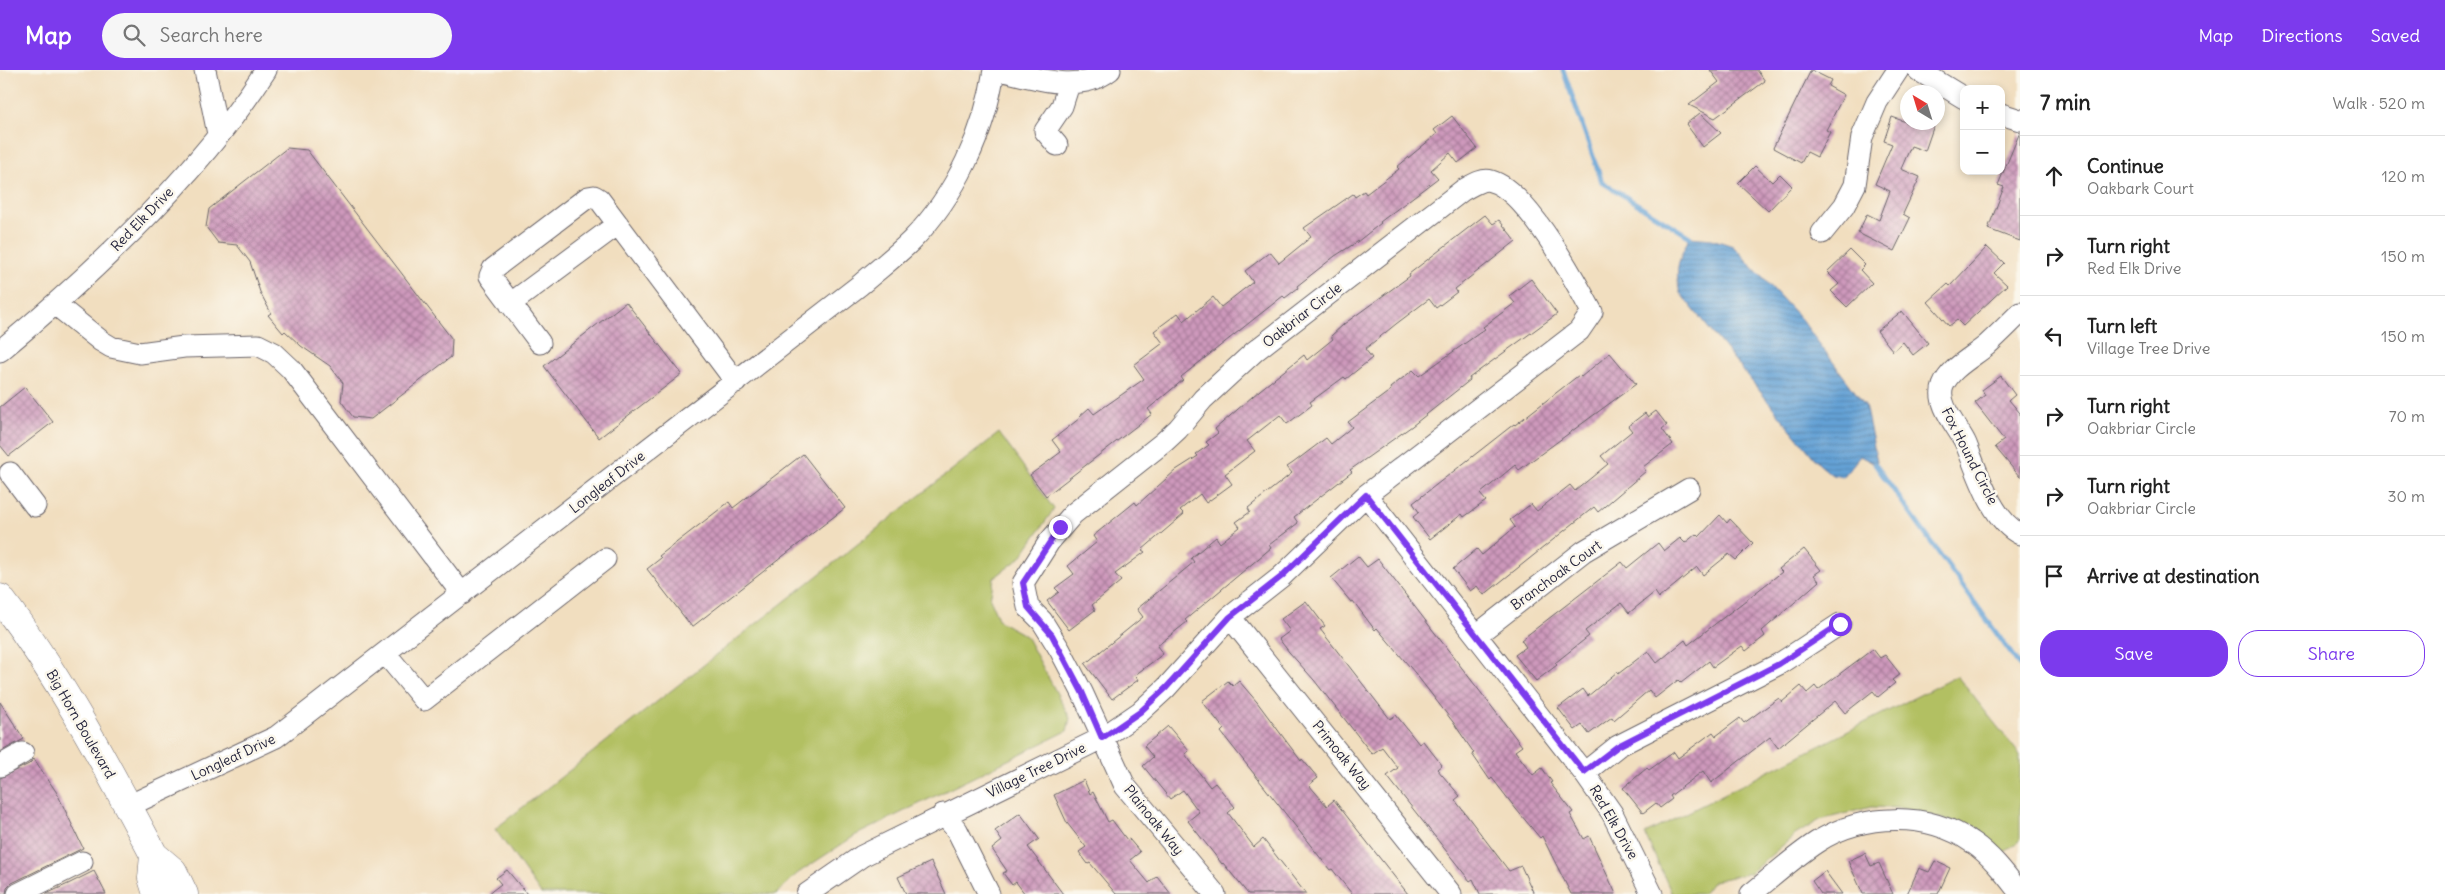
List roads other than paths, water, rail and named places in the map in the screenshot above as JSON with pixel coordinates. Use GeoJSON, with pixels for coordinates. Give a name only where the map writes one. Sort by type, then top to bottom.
{"type":"FeatureCollection","features":[{"type":"Feature","properties":{"kind":"main road","name":"Big Horn Boulevard"},"geometry":{"type":"LineString","coordinates":[[0,598],[44,661],[86,728],[154,855],[173,871],[184,894]]}},
{"type":"Feature","properties":{"kind":"main road"},"geometry":{"type":"LineString","coordinates":[[154,855],[152,878],[157,894]]}},
{"type":"Feature","properties":{"kind":"street"},"geometry":{"type":"LineString","coordinates":[[205,70],[218,134]]}},
{"type":"Feature","properties":{"kind":"street","name":"Red Elk Drive"},"geometry":{"type":"LineString","coordinates":[[0,351],[55,304],[152,210],[218,134],[266,70]]}},
{"type":"Feature","properties":{"kind":"street","name":"Longleaf Drive"},"geometry":{"type":"LineString","coordinates":[[128,806],[276,737],[860,286],[912,240],[938,209],[970,152],[991,89],[994,70]]}},
{"type":"Feature","properties":{"kind":"street"},"geometry":{"type":"LineString","coordinates":[[999,70],[1070,84],[1093,79],[1110,70]]}},
{"type":"Feature","properties":{"kind":"street"},"geometry":{"type":"LineString","coordinates":[[1822,232],[1844,206],[1855,185],[1865,129],[1877,102],[1898,70]]}},
{"type":"Feature","properties":{"kind":"street"},"geometry":{"type":"LineString","coordinates":[[1918,70],[1960,96]]}},
{"type":"Feature","properties":{"kind":"street"},"geometry":{"type":"LineString","coordinates":[[1057,145],[1045,130],[1062,106],[1070,84]]}},
{"type":"Feature","properties":{"kind":"street"},"geometry":{"type":"LineString","coordinates":[[2005,115],[2020,120]]}},
{"type":"Feature","properties":{"kind":"street","name":"Oakbriar Circle"},"geometry":{"type":"LineString","coordinates":[[1102,738],[1082,692],[1052,635],[1028,607],[1023,583],[1049,542],[1073,514],[1178,429],[1203,399],[1255,351],[1463,190],[1489,180],[1508,188],[1546,235],[1575,279],[1592,312],[1579,331],[1468,417]]}},
{"type":"Feature","properties":{"kind":"street"},"geometry":{"type":"LineString","coordinates":[[540,344],[490,276],[493,269],[588,197],[594,196],[600,199],[736,382]]}},
{"type":"Feature","properties":{"kind":"street"},"geometry":{"type":"LineString","coordinates":[[510,304],[618,224]]}},
{"type":"Feature","properties":{"kind":"street"},"geometry":{"type":"LineString","coordinates":[[55,304],[101,341],[112,347],[140,353],[184,348],[258,345],[274,353],[291,369],[462,594]]}},
{"type":"Feature","properties":{"kind":"street","name":"Fox Hound Circle"},"geometry":{"type":"LineString","coordinates":[[2020,313],[1986,346],[1949,376],[1941,393],[1943,402],[1966,444],[1985,492],[2010,528],[2020,534]]}},
{"type":"Feature","properties":{"kind":"street","name":"Village Tree Drive"},"geometry":{"type":"LineString","coordinates":[[807,894],[862,856],[943,814],[1102,738],[1140,712],[1166,688],[1230,617],[1281,577],[1366,495],[1468,417]]}},
{"type":"Feature","properties":{"kind":"street"},"geometry":{"type":"LineString","coordinates":[[10,473],[35,506]]}},
{"type":"Feature","properties":{"kind":"street","name":"Branchoak Court"},"geometry":{"type":"LineString","coordinates":[[1478,634],[1584,551],[1688,489]]}},
{"type":"Feature","properties":{"kind":"street","name":"Red Elk Drive"},"geometry":{"type":"LineString","coordinates":[[1366,495],[1478,634],[1584,772],[1612,813],[1652,894]]}},
{"type":"Feature","properties":{"kind":"street"},"geometry":{"type":"LineString","coordinates":[[385,653],[424,700],[605,559]]}},
{"type":"Feature","properties":{"kind":"street","name":"Primoak Way"},"geometry":{"type":"LineString","coordinates":[[1230,617],[1452,894]]}},
{"type":"Feature","properties":{"kind":"street"},"geometry":{"type":"LineString","coordinates":[[1584,772],[1618,746],[1779,664],[1840,624]]}},
{"type":"Feature","properties":{"kind":"street","name":"Plainoak Way"},"geometry":{"type":"LineString","coordinates":[[1102,738],[1125,786],[1215,894]]}},
{"type":"Feature","properties":{"kind":"street"},"geometry":{"type":"LineString","coordinates":[[0,766],[23,753]]}},
{"type":"Feature","properties":{"kind":"street"},"geometry":{"type":"LineString","coordinates":[[943,814],[957,830],[989,894]]}},
{"type":"Feature","properties":{"kind":"street"},"geometry":{"type":"LineString","coordinates":[[1751,894],[1818,842],[1842,830],[1866,823],[1908,819],[1952,832],[1972,842],[2003,870],[2020,893]]}},
{"type":"Feature","properties":{"kind":"street"},"geometry":{"type":"LineString","coordinates":[[18,894],[82,862]]}},
{"type":"Feature","properties":{"kind":"water"},"geometry":{"type":"Polygon","coordinates":[[[1690,237],[1712,239],[1733,246],[1801,319],[1865,405],[1877,461],[1875,464],[1860,456],[1843,477],[1832,475],[1819,464],[1680,293],[1677,278],[1679,264],[1690,237]]]}},
{"type":"Feature","properties":{"kind":"waterway"},"geometry":{"type":"LineString","coordinates":[[1563,70],[1602,182],[1690,237]]}},
{"type":"Feature","properties":{"kind":"waterway"},"geometry":{"type":"LineString","coordinates":[[1875,464],[2020,666]]}}]}
